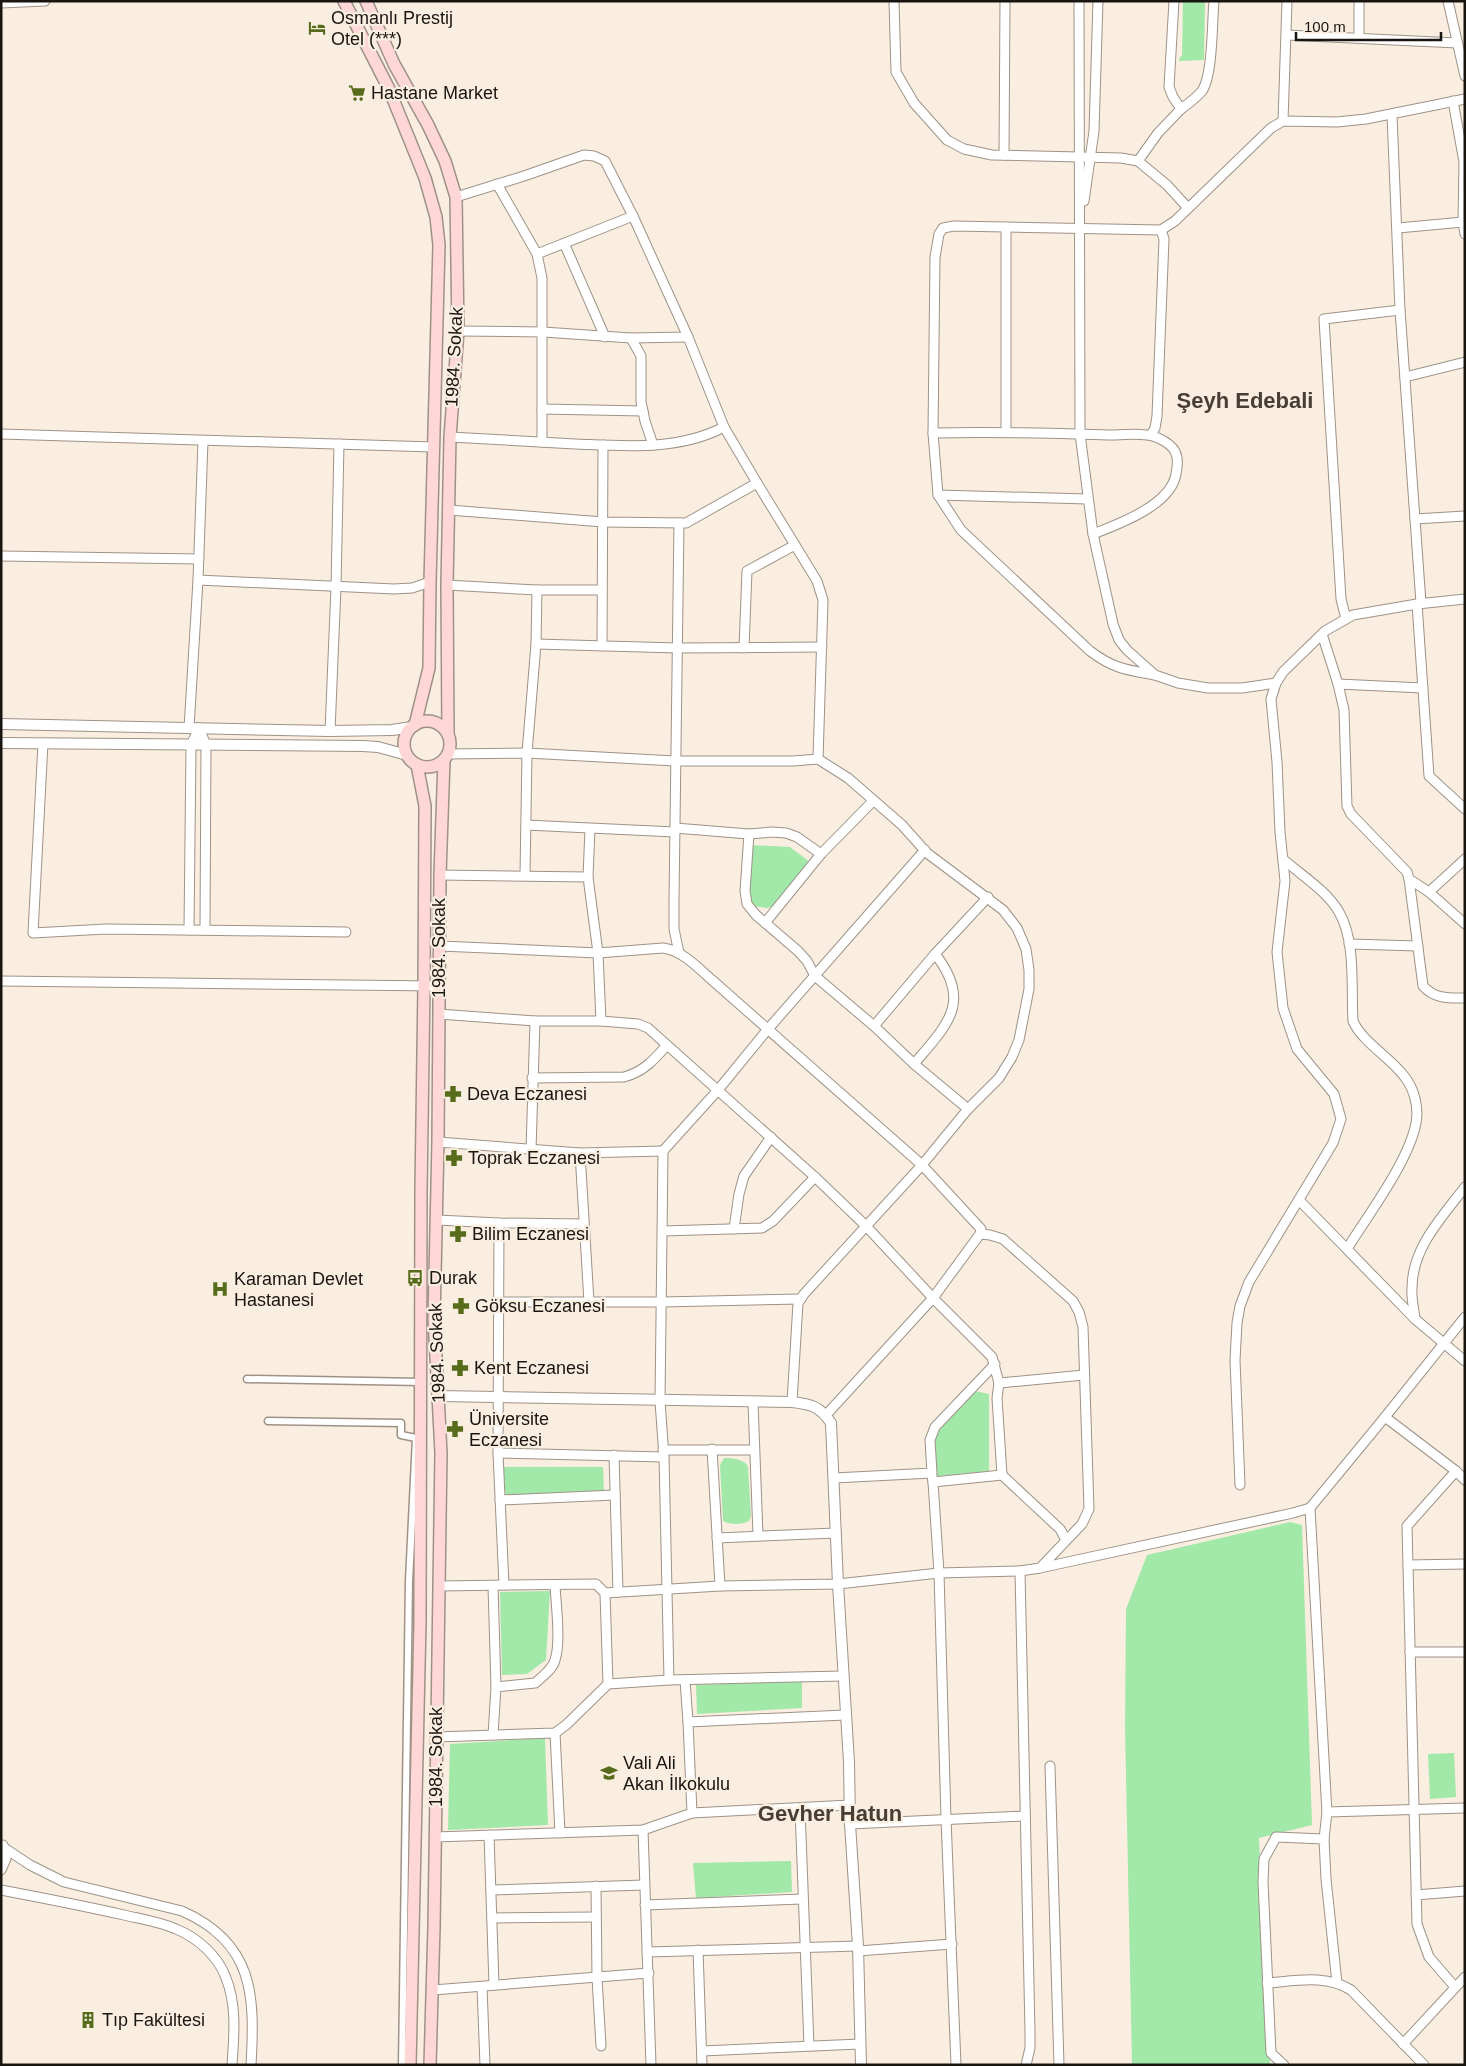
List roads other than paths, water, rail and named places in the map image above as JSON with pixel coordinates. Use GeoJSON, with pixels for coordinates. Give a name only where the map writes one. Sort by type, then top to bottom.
{"type":"FeatureCollection","features":[{"type":"Feature","properties":{"kind":"main road"},"geometry":{"type":"LineString","coordinates":[[344,1],[393,98],[424,178],[436,217],[439,245],[429,668],[413,726],[405,737],[404,745],[407,755],[416,765],[425,806],[421,1190],[420,1632],[410,2065]]}},
{"type":"Feature","properties":{"kind":"main road","name":"1984. Sokak"},"geometry":{"type":"LineString","coordinates":[[366,1],[394,64],[428,125],[445,161],[456,197],[458,331],[450,436],[447,585],[448,733]]}},
{"type":"Feature","properties":{"kind":"main road"},"geometry":{"type":"LineString","coordinates":[[438,231],[457,230]]}},
{"type":"Feature","properties":{"kind":"main road"},"geometry":{"type":"LineString","coordinates":[[413,726],[430,721],[443,727],[448,733],[450,740],[446,757],[432,767],[416,765]]}},
{"type":"Feature","properties":{"kind":"main road","name":"1984. Sokak"},"geometry":{"type":"LineString","coordinates":[[430,2065],[433,1990],[441,1453],[434,1319],[437,1220],[440,875],[446,757]]}},
{"type":"Feature","properties":{"kind":"street"},"geometry":{"type":"LineString","coordinates":[[1,3],[45,1]]}},
{"type":"Feature","properties":{"kind":"street"},"geometry":{"type":"LineString","coordinates":[[894,1],[896,72],[914,102],[947,140],[964,149],[992,155],[1078,156],[1138,160],[1167,185],[1188,208]]}},
{"type":"Feature","properties":{"kind":"street"},"geometry":{"type":"LineString","coordinates":[[1004,155],[1005,1]]}},
{"type":"Feature","properties":{"kind":"street"},"geometry":{"type":"LineString","coordinates":[[1079,1],[1080,434],[1093,534],[1111,616],[1119,640],[1136,660],[1155,675]]}},
{"type":"Feature","properties":{"kind":"street"},"geometry":{"type":"LineString","coordinates":[[1080,228],[1094,130],[1098,1]]}},
{"type":"Feature","properties":{"kind":"street"},"geometry":{"type":"LineString","coordinates":[[1174,1],[1170,87],[1173,97],[1181,110]]}},
{"type":"Feature","properties":{"kind":"street"},"geometry":{"type":"LineString","coordinates":[[1138,160],[1158,133],[1201,92],[1206,84],[1209,70],[1214,1]]}},
{"type":"Feature","properties":{"kind":"street"},"geometry":{"type":"LineString","coordinates":[[1283,121],[1287,1]]}},
{"type":"Feature","properties":{"kind":"street"},"geometry":{"type":"LineString","coordinates":[[1359,1],[1359,38]]}},
{"type":"Feature","properties":{"kind":"street"},"geometry":{"type":"LineString","coordinates":[[1448,1],[1465,76]]}},
{"type":"Feature","properties":{"kind":"street"},"geometry":{"type":"LineString","coordinates":[[1287,36],[1457,43]]}},
{"type":"Feature","properties":{"kind":"street"},"geometry":{"type":"LineString","coordinates":[[1276,683],[1242,688],[1208,688],[1178,683],[1155,675],[1121,669],[1106,663],[1090,651],[961,530],[938,495],[933,433],[935,257],[940,234],[944,228],[954,226],[1161,230],[1175,221],[1271,128],[1283,121],[1337,122],[1392,115],[1465,98]]}},
{"type":"Feature","properties":{"kind":"street"},"geometry":{"type":"LineString","coordinates":[[1453,101],[1464,162],[1463,222],[1465,234]]}},
{"type":"Feature","properties":{"kind":"street"},"geometry":{"type":"LineString","coordinates":[[1392,115],[1400,310],[1415,518],[1429,776],[1465,809]]}},
{"type":"Feature","properties":{"kind":"street"},"geometry":{"type":"LineString","coordinates":[[456,197],[584,155],[594,156],[604,161],[633,216],[688,337],[724,427],[817,581],[824,600],[818,759]]}},
{"type":"Feature","properties":{"kind":"street"},"geometry":{"type":"LineString","coordinates":[[498,184],[537,254],[542,278],[542,442]]}},
{"type":"Feature","properties":{"kind":"street"},"geometry":{"type":"LineString","coordinates":[[537,254],[633,216]]}},
{"type":"Feature","properties":{"kind":"street"},"geometry":{"type":"LineString","coordinates":[[1398,228],[1463,222]]}},
{"type":"Feature","properties":{"kind":"street"},"geometry":{"type":"LineString","coordinates":[[1006,227],[1006,432]]}},
{"type":"Feature","properties":{"kind":"street"},"geometry":{"type":"LineString","coordinates":[[1150,435],[1155,428],[1157,416],[1164,239],[1161,230]]}},
{"type":"Feature","properties":{"kind":"street"},"geometry":{"type":"LineString","coordinates":[[564,244],[605,337]]}},
{"type":"Feature","properties":{"kind":"street"},"geometry":{"type":"LineString","coordinates":[[1346,619],[1341,599],[1324,319],[1400,310]]}},
{"type":"Feature","properties":{"kind":"street"},"geometry":{"type":"LineString","coordinates":[[458,331],[543,332],[631,338],[688,337]]}},
{"type":"Feature","properties":{"kind":"street"},"geometry":{"type":"LineString","coordinates":[[631,338],[641,356],[643,411],[654,445]]}},
{"type":"Feature","properties":{"kind":"street"},"geometry":{"type":"LineString","coordinates":[[1405,377],[1465,362]]}},
{"type":"Feature","properties":{"kind":"street"},"geometry":{"type":"LineString","coordinates":[[542,409],[643,411]]}},
{"type":"Feature","properties":{"kind":"street"},"geometry":{"type":"LineString","coordinates":[[450,436],[603,445],[654,445],[697,439],[724,427]]}},
{"type":"Feature","properties":{"kind":"street"},"geometry":{"type":"LineString","coordinates":[[933,433],[1006,432],[1150,435],[1172,447],[1177,454],[1179,462],[1176,478],[1169,492],[1124,522],[1093,534]]}},
{"type":"Feature","properties":{"kind":"street"},"geometry":{"type":"LineString","coordinates":[[1,434],[433,447]]}},
{"type":"Feature","properties":{"kind":"street"},"geometry":{"type":"LineString","coordinates":[[189,930],[191,745],[194,728],[203,441]]}},
{"type":"Feature","properties":{"kind":"street"},"geometry":{"type":"LineString","coordinates":[[330,731],[339,444]]}},
{"type":"Feature","properties":{"kind":"street"},"geometry":{"type":"LineString","coordinates":[[602,646],[603,445]]}},
{"type":"Feature","properties":{"kind":"street"},"geometry":{"type":"LineString","coordinates":[[449,510],[603,522],[686,524],[757,483]]}},
{"type":"Feature","properties":{"kind":"street"},"geometry":{"type":"LineString","coordinates":[[938,495],[1088,499]]}},
{"type":"Feature","properties":{"kind":"street"},"geometry":{"type":"LineString","coordinates":[[1415,518],[1465,516]]}},
{"type":"Feature","properties":{"kind":"street"},"geometry":{"type":"LineString","coordinates":[[678,523],[674,929],[679,953]]}},
{"type":"Feature","properties":{"kind":"street"},"geometry":{"type":"LineString","coordinates":[[744,648],[747,571],[795,545]]}},
{"type":"Feature","properties":{"kind":"street"},"geometry":{"type":"LineString","coordinates":[[1,556],[199,559]]}},
{"type":"Feature","properties":{"kind":"street"},"geometry":{"type":"LineString","coordinates":[[198,580],[405,589],[430,582]]}},
{"type":"Feature","properties":{"kind":"street"},"geometry":{"type":"LineString","coordinates":[[447,585],[537,590],[602,590]]}},
{"type":"Feature","properties":{"kind":"street"},"geometry":{"type":"LineString","coordinates":[[525,875],[527,753],[536,644],[537,590]]}},
{"type":"Feature","properties":{"kind":"street"},"geometry":{"type":"LineString","coordinates":[[1240,1484],[1235,1360],[1239,1314],[1249,1282],[1334,1143],[1341,1119],[1334,1094],[1297,1049],[1283,1008],[1278,952],[1285,881],[1271,699],[1276,683],[1283,672],[1322,634],[1346,619],[1354,615],[1419,603],[1465,599]]}},
{"type":"Feature","properties":{"kind":"street"},"geometry":{"type":"LineString","coordinates":[[1322,634],[1344,710],[1347,806],[1351,814],[1407,872],[1423,986],[1429,993],[1439,998],[1465,998]]}},
{"type":"Feature","properties":{"kind":"street"},"geometry":{"type":"LineString","coordinates":[[536,644],[677,648],[822,647]]}},
{"type":"Feature","properties":{"kind":"street"},"geometry":{"type":"LineString","coordinates":[[1338,684],[1423,688]]}},
{"type":"Feature","properties":{"kind":"street"},"geometry":{"type":"LineString","coordinates":[[1,724],[330,731],[392,730],[413,726]]}},
{"type":"Feature","properties":{"kind":"street"},"geometry":{"type":"LineString","coordinates":[[194,728],[206,745],[205,930]]}},
{"type":"Feature","properties":{"kind":"street"},"geometry":{"type":"LineString","coordinates":[[1,743],[363,746],[384,748],[407,755]]}},
{"type":"Feature","properties":{"kind":"street"},"geometry":{"type":"LineString","coordinates":[[43,743],[33,933],[106,929],[346,932]]}},
{"type":"Feature","properties":{"kind":"street"},"geometry":{"type":"LineString","coordinates":[[446,757],[527,753],[675,761],[793,761],[818,759],[848,778],[902,825],[925,850],[988,896],[1003,910],[1017,928],[1026,949],[1029,989],[1019,1040],[1012,1057],[999,1078],[968,1109],[922,1165],[800,1299],[797,1312],[792,1402]]}},
{"type":"Feature","properties":{"kind":"street"},"geometry":{"type":"LineString","coordinates":[[765,923],[821,854],[873,801]]}},
{"type":"Feature","properties":{"kind":"street"},"geometry":{"type":"LineString","coordinates":[[526,825],[749,834],[786,833],[797,837],[821,854]]}},
{"type":"Feature","properties":{"kind":"street"},"geometry":{"type":"LineString","coordinates":[[590,829],[588,877],[598,953],[601,1021]]}},
{"type":"Feature","properties":{"kind":"street"},"geometry":{"type":"LineString","coordinates":[[749,834],[745,891],[747,904],[765,923],[798,951],[807,961],[815,976],[968,1109]]}},
{"type":"Feature","properties":{"kind":"street"},"geometry":{"type":"LineString","coordinates":[[669,1680],[660,1401],[663,1152],[925,850]]}},
{"type":"Feature","properties":{"kind":"street"},"geometry":{"type":"LineString","coordinates":[[1283,859],[1328,898],[1338,910],[1346,928],[1349,944],[1353,1021],[1356,1028],[1389,1058],[1409,1082],[1415,1099],[1416,1121],[1410,1140],[1394,1174],[1347,1249]]}},
{"type":"Feature","properties":{"kind":"street"},"geometry":{"type":"LineString","coordinates":[[1429,892],[1465,859]]}},
{"type":"Feature","properties":{"kind":"street"},"geometry":{"type":"LineString","coordinates":[[440,875],[588,877]]}},
{"type":"Feature","properties":{"kind":"street"},"geometry":{"type":"LineString","coordinates":[[1409,879],[1429,892],[1465,924]]}},
{"type":"Feature","properties":{"kind":"street"},"geometry":{"type":"LineString","coordinates":[[874,1026],[934,954],[988,896]]}},
{"type":"Feature","properties":{"kind":"street"},"geometry":{"type":"LineString","coordinates":[[1349,944],[1418,946]]}},
{"type":"Feature","properties":{"kind":"street"},"geometry":{"type":"LineString","coordinates":[[440,946],[598,953],[663,948],[674,950],[768,1029],[922,1165],[981,1229],[980,1234],[933,1298],[826,1415]]}},
{"type":"Feature","properties":{"kind":"street"},"geometry":{"type":"LineString","coordinates":[[914,1064],[943,1028],[952,1011],[954,1002],[951,979],[947,969],[934,954]]}},
{"type":"Feature","properties":{"kind":"street"},"geometry":{"type":"LineString","coordinates":[[1,982],[439,986]]}},
{"type":"Feature","properties":{"kind":"street"},"geometry":{"type":"LineString","coordinates":[[439,1014],[534,1021],[601,1021],[638,1024],[648,1028],[815,1177],[866,1226],[933,1298],[992,1356],[999,1383],[997,1398],[1002,1475],[1060,1529],[1066,1540]]}},
{"type":"Feature","properties":{"kind":"street"},"geometry":{"type":"LineString","coordinates":[[532,1150],[534,1021]]}},
{"type":"Feature","properties":{"kind":"street"},"geometry":{"type":"LineString","coordinates":[[532,1078],[624,1077],[636,1074],[651,1063],[666,1046]]}},
{"type":"Feature","properties":{"kind":"street"},"geometry":{"type":"LineString","coordinates":[[734,1229],[738,1194],[744,1176],[771,1137]]}},
{"type":"Feature","properties":{"kind":"street"},"geometry":{"type":"LineString","coordinates":[[438,1142],[580,1153],[663,1152]]}},
{"type":"Feature","properties":{"kind":"street"},"geometry":{"type":"LineString","coordinates":[[580,1153],[589,1302]]}},
{"type":"Feature","properties":{"kind":"street"},"geometry":{"type":"LineString","coordinates":[[663,1231],[762,1228],[773,1221],[815,1177]]}},
{"type":"Feature","properties":{"kind":"street"},"geometry":{"type":"LineString","coordinates":[[1415,1319],[1412,1289],[1417,1259],[1432,1229],[1465,1187]]}},
{"type":"Feature","properties":{"kind":"street"},"geometry":{"type":"LineString","coordinates":[[1299,1200],[1415,1319],[1465,1361]]}},
{"type":"Feature","properties":{"kind":"street"},"geometry":{"type":"LineString","coordinates":[[437,1220],[584,1224]]}},
{"type":"Feature","properties":{"kind":"street"},"geometry":{"type":"LineString","coordinates":[[499,1223],[498,1453],[504,1585]]}},
{"type":"Feature","properties":{"kind":"street"},"geometry":{"type":"LineString","coordinates":[[980,1234],[997,1236],[1003,1239],[1073,1301],[1079,1312],[1083,1327],[1089,1509],[1082,1524],[1040,1568]]}},
{"type":"Feature","properties":{"kind":"street"},"geometry":{"type":"LineString","coordinates":[[500,1302],[662,1302],[800,1299]]}},
{"type":"Feature","properties":{"kind":"street"},"geometry":{"type":"LineString","coordinates":[[605,1593],[720,1586],[838,1584],[939,1573],[1040,1568],[1310,1508],[1465,1317]]}},
{"type":"Feature","properties":{"kind":"street"},"geometry":{"type":"LineString","coordinates":[[956,2065],[939,1573],[930,1440],[935,1427],[994,1364]]}},
{"type":"Feature","properties":{"kind":"street"},"geometry":{"type":"LineString","coordinates":[[999,1383],[1084,1375]]}},
{"type":"Feature","properties":{"kind":"street"},"geometry":{"type":"LineString","coordinates":[[247,1379],[422,1382]]}},
{"type":"Feature","properties":{"kind":"street"},"geometry":{"type":"LineString","coordinates":[[439,1396],[792,1402],[811,1404],[826,1415],[831,1423],[834,1478],[850,1824],[858,1949],[860,2065]]}},
{"type":"Feature","properties":{"kind":"street"},"geometry":{"type":"LineString","coordinates":[[753,1402],[758,1535]]}},
{"type":"Feature","properties":{"kind":"street"},"geometry":{"type":"LineString","coordinates":[[1385,1417],[1456,1471],[1465,1480]]}},
{"type":"Feature","properties":{"kind":"street"},"geometry":{"type":"LineString","coordinates":[[268,1421],[401,1423],[401,1436],[416,1438],[409,1582],[402,2065]]}},
{"type":"Feature","properties":{"kind":"street"},"geometry":{"type":"LineString","coordinates":[[498,1453],[614,1455],[712,1448],[754,1450]]}},
{"type":"Feature","properties":{"kind":"street"},"geometry":{"type":"LineString","coordinates":[[712,1448],[720,1586]]}},
{"type":"Feature","properties":{"kind":"street"},"geometry":{"type":"LineString","coordinates":[[614,1455],[618,1592]]}},
{"type":"Feature","properties":{"kind":"street"},"geometry":{"type":"LineString","coordinates":[[1455,1988],[1429,1958],[1417,1924],[1407,1526],[1456,1471]]}},
{"type":"Feature","properties":{"kind":"street"},"geometry":{"type":"LineString","coordinates":[[834,1478],[932,1478],[1002,1475]]}},
{"type":"Feature","properties":{"kind":"street"},"geometry":{"type":"LineString","coordinates":[[500,1500],[615,1496]]}},
{"type":"Feature","properties":{"kind":"street"},"geometry":{"type":"LineString","coordinates":[[1310,1508],[1327,1813],[1324,1839],[1326,1879],[1337,1983]]}},
{"type":"Feature","properties":{"kind":"street"},"geometry":{"type":"LineString","coordinates":[[717,1538],[836,1533]]}},
{"type":"Feature","properties":{"kind":"street"},"geometry":{"type":"LineString","coordinates":[[1408,1565],[1465,1564]]}},
{"type":"Feature","properties":{"kind":"street"},"geometry":{"type":"LineString","coordinates":[[1020,1570],[1030,2031],[1030,2048],[1026,2065]]}},
{"type":"Feature","properties":{"kind":"street"},"geometry":{"type":"LineString","coordinates":[[439,1586],[596,1584],[605,1593],[608,1684]]}},
{"type":"Feature","properties":{"kind":"street"},"geometry":{"type":"LineString","coordinates":[[496,1687],[535,1683],[552,1666],[556,1659],[557,1632],[555,1585]]}},
{"type":"Feature","properties":{"kind":"street"},"geometry":{"type":"LineString","coordinates":[[493,1586],[496,1687],[493,1735]]}},
{"type":"Feature","properties":{"kind":"street"},"geometry":{"type":"LineString","coordinates":[[1410,1652],[1465,1652]]}},
{"type":"Feature","properties":{"kind":"street"},"geometry":{"type":"LineString","coordinates":[[436,1737],[555,1733],[566,1726],[608,1684],[669,1680],[843,1676]]}},
{"type":"Feature","properties":{"kind":"street"},"geometry":{"type":"LineString","coordinates":[[685,1680],[692,1813]]}},
{"type":"Feature","properties":{"kind":"street"},"geometry":{"type":"LineString","coordinates":[[688,1722],[845,1715]]}},
{"type":"Feature","properties":{"kind":"street"},"geometry":{"type":"LineString","coordinates":[[555,1733],[560,1833]]}},
{"type":"Feature","properties":{"kind":"street"},"geometry":{"type":"LineString","coordinates":[[1050,1766],[1059,2065]]}},
{"type":"Feature","properties":{"kind":"street"},"geometry":{"type":"LineString","coordinates":[[435,1837],[643,1830],[692,1813],[850,1805]]}},
{"type":"Feature","properties":{"kind":"street"},"geometry":{"type":"LineString","coordinates":[[1327,1813],[1465,1808]]}},
{"type":"Feature","properties":{"kind":"street"},"geometry":{"type":"LineString","coordinates":[[800,1809],[808,2046]]}},
{"type":"Feature","properties":{"kind":"street"},"geometry":{"type":"LineString","coordinates":[[850,1824],[1025,1816]]}},
{"type":"Feature","properties":{"kind":"street"},"geometry":{"type":"LineString","coordinates":[[643,1830],[651,2065]]}},
{"type":"Feature","properties":{"kind":"street"},"geometry":{"type":"LineString","coordinates":[[489,1835],[494,1985]]}},
{"type":"Feature","properties":{"kind":"street"},"geometry":{"type":"LineString","coordinates":[[1271,2065],[1264,1859],[1276,1837],[1324,1839]]}},
{"type":"Feature","properties":{"kind":"street"},"geometry":{"type":"LineString","coordinates":[[1,1870],[6,1860],[2,1845]]}},
{"type":"Feature","properties":{"kind":"street"},"geometry":{"type":"LineString","coordinates":[[2,1845],[30,1865],[64,1882],[182,1910],[195,1916],[219,1934],[230,1945],[248,1980],[253,2017],[251,2065]]}},
{"type":"Feature","properties":{"kind":"street"},"geometry":{"type":"LineString","coordinates":[[491,1890],[644,1885]]}},
{"type":"Feature","properties":{"kind":"street"},"geometry":{"type":"LineString","coordinates":[[596,1886],[601,2046]]}},
{"type":"Feature","properties":{"kind":"street"},"geometry":{"type":"LineString","coordinates":[[1,1890],[80,1905],[175,1928],[206,1948],[218,1962],[232,1997],[234,2016],[232,2065]]}},
{"type":"Feature","properties":{"kind":"street"},"geometry":{"type":"LineString","coordinates":[[1416,1895],[1465,1891]]}},
{"type":"Feature","properties":{"kind":"street"},"geometry":{"type":"LineString","coordinates":[[645,1905],[802,1899]]}},
{"type":"Feature","properties":{"kind":"street"},"geometry":{"type":"LineString","coordinates":[[492,1918],[596,1917]]}},
{"type":"Feature","properties":{"kind":"street"},"geometry":{"type":"LineString","coordinates":[[647,1952],[805,1948],[858,1949],[952,1944]]}},
{"type":"Feature","properties":{"kind":"street"},"geometry":{"type":"LineString","coordinates":[[698,1950],[702,2065]]}},
{"type":"Feature","properties":{"kind":"street"},"geometry":{"type":"LineString","coordinates":[[433,1990],[649,1974]]}},
{"type":"Feature","properties":{"kind":"street"},"geometry":{"type":"LineString","coordinates":[[1403,2044],[1465,1976]]}},
{"type":"Feature","properties":{"kind":"street"},"geometry":{"type":"LineString","coordinates":[[1267,1983],[1313,1979],[1337,1983],[1351,1990],[1424,2065]]}},
{"type":"Feature","properties":{"kind":"street"},"geometry":{"type":"LineString","coordinates":[[482,1987],[485,2065]]}},
{"type":"Feature","properties":{"kind":"street"},"geometry":{"type":"LineString","coordinates":[[702,2051],[860,2044]]}},
{"type":"Feature","properties":{"kind":"street"},"geometry":{"type":"LineString","coordinates":[[1271,2052],[1284,2065]]}},
{"type":"Feature","properties":{"kind":"place","name":"Osmanlı Prestij Otel (***)"},"geometry":{"type":"Point","coordinates":[317,28]}},
{"type":"Feature","properties":{"kind":"place","name":"Hastane Market"},"geometry":{"type":"Point","coordinates":[357,93]}},
{"type":"Feature","properties":{"kind":"place","name":"Deva Eczanesi"},"geometry":{"type":"Point","coordinates":[453,1094]}},
{"type":"Feature","properties":{"kind":"place","name":"Toprak Eczanesi"},"geometry":{"type":"Point","coordinates":[454,1158]}},
{"type":"Feature","properties":{"kind":"place","name":"Bilim Eczanesi"},"geometry":{"type":"Point","coordinates":[458,1234]}},
{"type":"Feature","properties":{"kind":"place","name":"Durak"},"geometry":{"type":"Point","coordinates":[415,1278]}},
{"type":"Feature","properties":{"kind":"place","name":"Karaman Devlet Hastanesi"},"geometry":{"type":"Point","coordinates":[220,1289]}},
{"type":"Feature","properties":{"kind":"place","name":"Göksu Eczanesi"},"geometry":{"type":"Point","coordinates":[461,1306]}},
{"type":"Feature","properties":{"kind":"place","name":"Kent Eczanesi"},"geometry":{"type":"Point","coordinates":[460,1368]}},
{"type":"Feature","properties":{"kind":"place","name":"Üniversite Eczanesi"},"geometry":{"type":"Point","coordinates":[455,1429]}},
{"type":"Feature","properties":{"kind":"place","name":"Vali Ali Akan İlkokulu"},"geometry":{"type":"Point","coordinates":[609,1773]}},
{"type":"Feature","properties":{"kind":"place","name":"Tıp Fakültesi"},"geometry":{"type":"Point","coordinates":[88,2020]}},
{"type":"Feature","properties":{"kind":"district","name":"Şeyh Edebali"},"geometry":{"type":"Point","coordinates":[1245,400]}},
{"type":"Feature","properties":{"kind":"district","name":"Gevher Hatun"},"geometry":{"type":"Point","coordinates":[830,1813]}}]}
